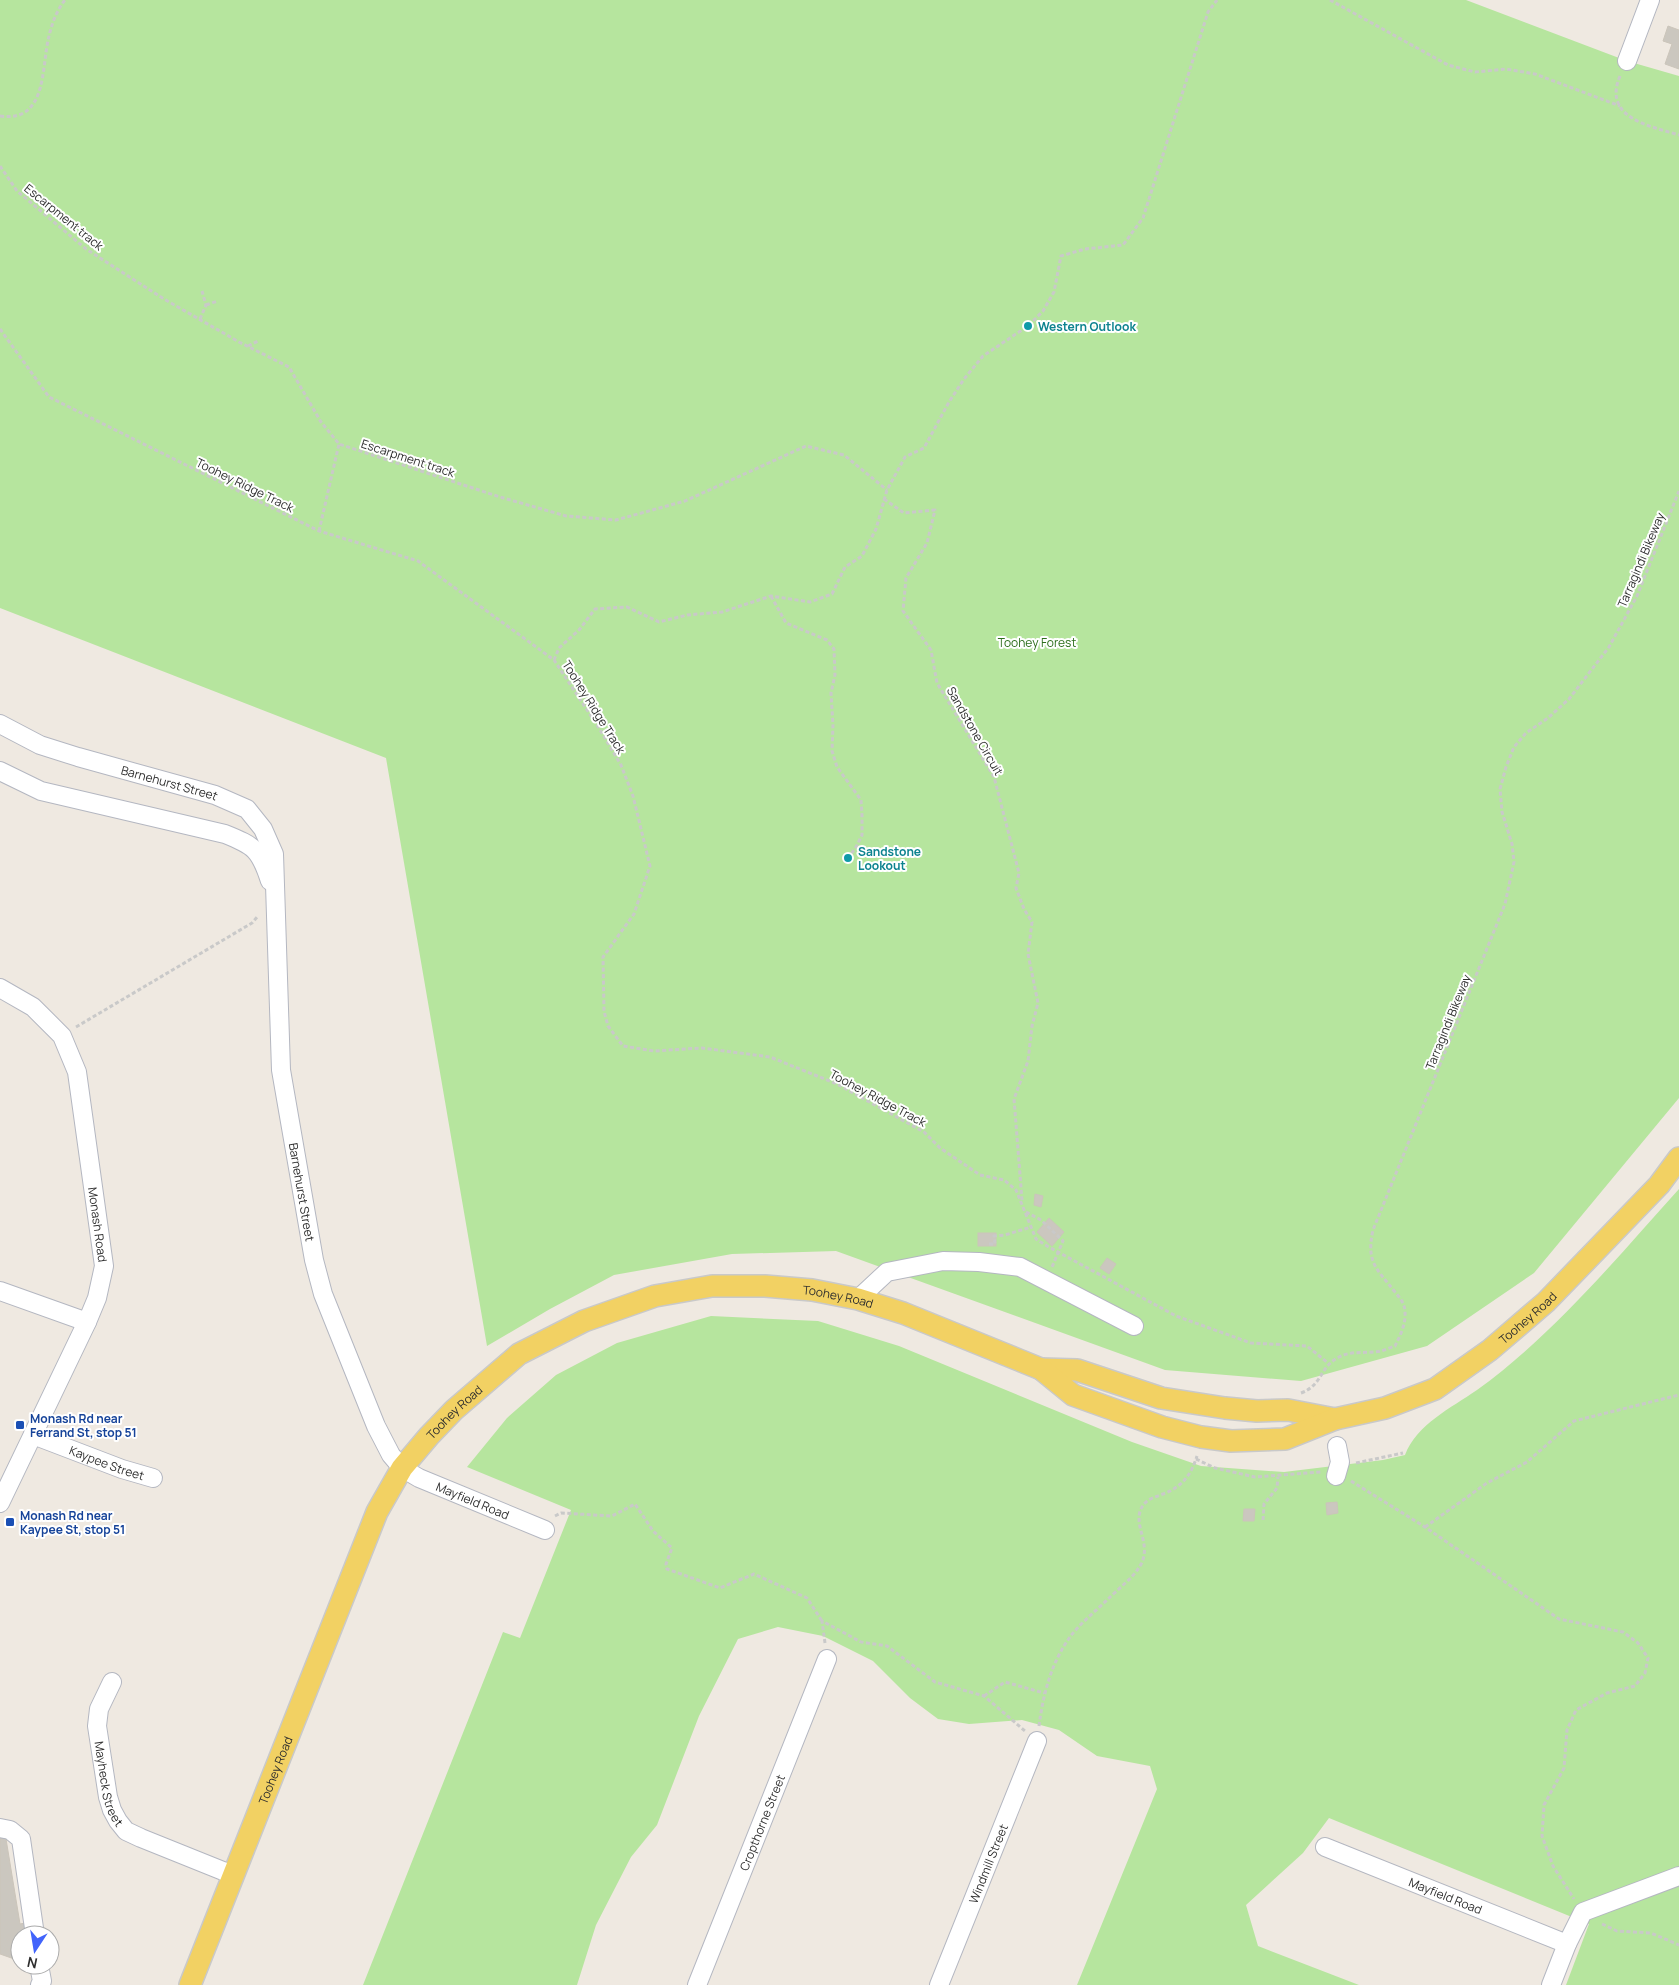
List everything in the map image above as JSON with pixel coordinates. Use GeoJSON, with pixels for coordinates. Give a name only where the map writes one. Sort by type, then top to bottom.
{"type":"FeatureCollection","features":[{"type":"Feature","properties":{"kind":"main road","name":"Toohey Road"},"geometry":{"type":"LineString","coordinates":[[190,1985],[377,1512],[402,1468],[454,1410],[519,1354],[584,1321],[655,1296],[712,1286],[765,1286],[802,1289],[858,1299],[903,1313],[1041,1369],[1073,1395],[1162,1427],[1201,1437],[1231,1441],[1285,1439],[1335,1419],[1385,1408],[1435,1389],[1490,1350],[1546,1302],[1659,1184],[1679,1158]]}},
{"type":"Feature","properties":{"kind":"main road","name":"Toohey Road"},"geometry":{"type":"LineString","coordinates":[[1041,1369],[1077,1370],[1162,1398],[1225,1408],[1257,1411],[1288,1410],[1335,1419]]}},
{"type":"Feature","properties":{"kind":"street"},"geometry":{"type":"LineString","coordinates":[[1627,61],[1650,0]]}},
{"type":"Feature","properties":{"kind":"street","name":"Barnehurst Street"},"geometry":{"type":"LineString","coordinates":[[0,724],[40,745],[215,796],[247,809],[263,828],[274,854],[281,1070],[314,1260],[323,1294],[376,1426],[390,1456],[402,1468]]}},
{"type":"Feature","properties":{"kind":"street","name":"Barnehurst Street"},"geometry":{"type":"LineString","coordinates":[[0,771],[41,791],[225,834],[248,844],[263,861],[276,898]]}},
{"type":"Feature","properties":{"kind":"street","name":"Monash Road"},"geometry":{"type":"LineString","coordinates":[[0,988],[33,1007],[62,1036],[77,1072],[104,1266],[97,1298],[87,1322],[0,1503]]}},
{"type":"Feature","properties":{"kind":"street"},"geometry":{"type":"LineString","coordinates":[[858,1299],[887,1272],[943,1261],[979,1262],[1020,1267],[1134,1326]]}},
{"type":"Feature","properties":{"kind":"street"},"geometry":{"type":"LineString","coordinates":[[0,1291],[87,1322]]}},
{"type":"Feature","properties":{"kind":"street","name":"Kaypee Street"},"geometry":{"type":"LineString","coordinates":[[33,1435],[122,1469],[153,1478]]}},
{"type":"Feature","properties":{"kind":"street"},"geometry":{"type":"LineString","coordinates":[[1337,1446],[1342,1470]]}},
{"type":"Feature","properties":{"kind":"street","name":"Mayfield Road"},"geometry":{"type":"LineString","coordinates":[[402,1468],[419,1478],[540,1528]]}},
{"type":"Feature","properties":{"kind":"street","name":"Cropthorne Street"},"geometry":{"type":"LineString","coordinates":[[697,1985],[827,1659]]}},
{"type":"Feature","properties":{"kind":"street","name":"Mayheck Street"},"geometry":{"type":"LineString","coordinates":[[112,1682],[99,1709],[97,1726],[108,1797],[118,1821],[126,1830],[141,1838],[233,1875]]}},
{"type":"Feature","properties":{"kind":"street","name":"Windmill Street"},"geometry":{"type":"LineString","coordinates":[[938,1985],[1037,1741]]}},
{"type":"Feature","properties":{"kind":"street"},"geometry":{"type":"LineString","coordinates":[[0,1828],[10,1830],[21,1839],[34,1925]]}},
{"type":"Feature","properties":{"kind":"street","name":"Mayfield Road"},"geometry":{"type":"LineString","coordinates":[[1325,1847],[1570,1938]]}},
{"type":"Feature","properties":{"kind":"street"},"geometry":{"type":"LineString","coordinates":[[1551,1985],[1583,1912],[1679,1876]]}},
{"type":"Feature","properties":{"kind":"path"},"geometry":{"type":"LineString","coordinates":[[0,116],[14,118],[27,112],[37,100],[49,36],[59,7],[65,0]]}},
{"type":"Feature","properties":{"kind":"path"},"geometry":{"type":"LineString","coordinates":[[554,660],[559,648],[579,630],[595,609],[627,607],[659,622],[687,615],[722,612],[771,596],[810,602],[832,594],[845,567],[862,556],[876,529],[887,490],[905,457],[924,448],[948,402],[983,356],[1028,326],[1043,311],[1054,292],[1062,256],[1085,248],[1123,245],[1143,218],[1208,12],[1217,0]]}},
{"type":"Feature","properties":{"kind":"path"},"geometry":{"type":"LineString","coordinates":[[1330,0],[1448,65],[1475,72],[1506,69],[1535,74],[1620,106]]}},
{"type":"Feature","properties":{"kind":"path"},"geometry":{"type":"LineString","coordinates":[[1627,61],[1618,81],[1616,93],[1620,106],[1630,118],[1641,124],[1679,135]]}},
{"type":"Feature","properties":{"kind":"path","name":"Escarpment track"},"geometry":{"type":"LineString","coordinates":[[0,166],[17,191],[86,249],[200,319],[289,367],[321,422],[339,444],[500,497],[566,516],[616,520],[685,501],[806,446],[844,455],[887,490]]}},
{"type":"Feature","properties":{"kind":"path"},"geometry":{"type":"LineString","coordinates":[[200,319],[206,304],[202,291]]}},
{"type":"Feature","properties":{"kind":"path"},"geometry":{"type":"LineString","coordinates":[[206,304],[218,301]]}},
{"type":"Feature","properties":{"kind":"path","name":"Toohey Ridge Track"},"geometry":{"type":"LineString","coordinates":[[0,329],[49,397],[319,532],[418,561],[554,660],[599,728],[620,765],[633,796],[650,866],[634,914],[603,957],[604,1011],[608,1026],[623,1046],[654,1051],[702,1048],[770,1057],[837,1084],[924,1132],[940,1148],[980,1176],[1004,1180],[1016,1190],[1036,1239],[1058,1252],[1176,1316],[1251,1343],[1307,1346],[1328,1363]]}},
{"type":"Feature","properties":{"kind":"path"},"geometry":{"type":"LineString","coordinates":[[247,346],[258,341]]}},
{"type":"Feature","properties":{"kind":"path"},"geometry":{"type":"LineString","coordinates":[[319,532],[339,444]]}},
{"type":"Feature","properties":{"kind":"path","name":"Tarragindi Bikeway"},"geometry":{"type":"LineString","coordinates":[[1328,1363],[1342,1355],[1363,1351],[1381,1351],[1395,1346],[1402,1330],[1405,1313],[1402,1300],[1380,1275],[1372,1261],[1370,1245],[1376,1223],[1505,904],[1514,862],[1512,844],[1502,812],[1500,790],[1511,754],[1514,747],[1526,733],[1548,718],[1569,699],[1609,647],[1637,596],[1679,491]]}},
{"type":"Feature","properties":{"kind":"path","name":"Sandstone Circuit"},"geometry":{"type":"LineString","coordinates":[[884,499],[904,512],[935,510],[927,543],[906,578],[903,611],[931,650],[937,683],[994,777],[1019,873],[1016,888],[1024,909],[1032,922],[1028,954],[1038,1004],[1032,1026],[1028,1061],[1014,1099],[1022,1203]]}},
{"type":"Feature","properties":{"kind":"path"},"geometry":{"type":"LineString","coordinates":[[771,596],[786,623],[827,640],[834,649],[835,675],[831,693],[832,750],[837,767],[861,800],[862,835],[848,858]]}},
{"type":"Feature","properties":{"kind":"path"},"geometry":{"type":"LineString","coordinates":[[62,1036],[252,924],[276,898]]}},
{"type":"Feature","properties":{"kind":"path"},"geometry":{"type":"LineString","coordinates":[[1025,1211],[1038,1217],[1063,1241],[1056,1259]]}},
{"type":"Feature","properties":{"kind":"path"},"geometry":{"type":"LineString","coordinates":[[1028,1219],[1038,1217]]}},
{"type":"Feature","properties":{"kind":"path"},"geometry":{"type":"LineString","coordinates":[[995,1244],[994,1236],[1005,1235],[1031,1227]]}},
{"type":"Feature","properties":{"kind":"path"},"geometry":{"type":"LineString","coordinates":[[987,1244],[1000,1244],[1000,1247]]}},
{"type":"Feature","properties":{"kind":"path"},"geometry":{"type":"LineString","coordinates":[[1296,1394],[1307,1391],[1315,1385],[1328,1363]]}},
{"type":"Feature","properties":{"kind":"path"},"geometry":{"type":"LineString","coordinates":[[1426,1527],[1487,1483],[1527,1462],[1574,1421],[1679,1396]]}},
{"type":"Feature","properties":{"kind":"path"},"geometry":{"type":"LineString","coordinates":[[1037,1741],[1044,1693],[1054,1665],[1070,1637],[1140,1567],[1146,1549],[1138,1520],[1142,1507],[1148,1499],[1172,1491],[1188,1478],[1198,1451]]}},
{"type":"Feature","properties":{"kind":"path"},"geometry":{"type":"LineString","coordinates":[[1196,1459],[1215,1468],[1237,1474],[1256,1477],[1278,1477],[1295,1473],[1342,1470],[1403,1453]]}},
{"type":"Feature","properties":{"kind":"path"},"geometry":{"type":"LineString","coordinates":[[1342,1470],[1350,1480],[1426,1527],[1560,1619],[1623,1632],[1638,1644],[1648,1658],[1645,1673],[1635,1686],[1607,1693],[1576,1710],[1566,1730],[1564,1768],[1544,1805],[1542,1836],[1553,1866],[1583,1912]]}},
{"type":"Feature","properties":{"kind":"path"},"geometry":{"type":"LineString","coordinates":[[1263,1520],[1264,1504],[1277,1488],[1278,1477]]}},
{"type":"Feature","properties":{"kind":"path"},"geometry":{"type":"LineString","coordinates":[[540,1528],[561,1513],[612,1516],[635,1504],[653,1530],[672,1548],[666,1564],[667,1569],[720,1588],[754,1574],[807,1598],[822,1621],[827,1659]]}},
{"type":"Feature","properties":{"kind":"path"},"geometry":{"type":"LineString","coordinates":[[822,1621],[861,1642],[888,1646],[935,1682],[984,1696],[1037,1741]]}},
{"type":"Feature","properties":{"kind":"path"},"geometry":{"type":"LineString","coordinates":[[984,1696],[1005,1682],[1044,1693]]}},
{"type":"Feature","properties":{"kind":"path"},"geometry":{"type":"LineString","coordinates":[[1570,1938],[1599,1922],[1617,1931],[1651,1933],[1679,1945]]}},
{"type":"Feature","properties":{"kind":"green space","name":"Toohey Forest"},"geometry":{"type":"Polygon","coordinates":[[[0,0],[1466,0],[1627,61],[1679,76],[1679,1098],[1534,1273],[1427,1346],[1301,1381],[1165,1370],[836,1251],[732,1254],[614,1275],[550,1309],[487,1346],[386,758],[0,608],[0,0]]]}},
{"type":"Feature","properties":{"kind":"green space"},"geometry":{"type":"Polygon","coordinates":[[[1679,1189],[1679,1985],[1566,1985],[1589,1924],[1329,1818],[1303,1853],[1246,1905],[1258,1946],[1359,1985],[1077,1985],[1157,1789],[1150,1766],[1097,1756],[1059,1730],[1022,1720],[969,1724],[938,1719],[910,1698],[873,1661],[823,1636],[778,1627],[738,1639],[699,1716],[657,1825],[631,1857],[596,1925],[577,1985],[363,1985],[503,1632],[520,1638],[571,1510],[467,1467],[507,1418],[556,1375],[617,1343],[711,1316],[818,1321],[899,1346],[1132,1442],[1201,1466],[1284,1472],[1383,1460],[1405,1455],[1410,1444],[1426,1426],[1446,1410],[1477,1390],[1532,1345],[1583,1295],[1679,1189]]]}},
{"type":"Feature","properties":{"kind":"building"},"geometry":{"type":"Polygon","coordinates":[[[1668,26],[1679,30],[1679,69],[1665,64],[1672,44],[1663,41],[1668,26]]]}},
{"type":"Feature","properties":{"kind":"building"},"geometry":{"type":"Polygon","coordinates":[[[1035,1194],[1043,1196],[1041,1207],[1034,1205],[1035,1194]]]}},
{"type":"Feature","properties":{"kind":"building"},"geometry":{"type":"Polygon","coordinates":[[[1049,1218],[1064,1232],[1052,1246],[1037,1232],[1049,1218]]]}},
{"type":"Feature","properties":{"kind":"building"},"geometry":{"type":"Polygon","coordinates":[[[978,1233],[996,1233],[996,1246],[978,1246],[978,1233]]]}},
{"type":"Feature","properties":{"kind":"building"},"geometry":{"type":"Polygon","coordinates":[[[1107,1258],[1116,1264],[1109,1274],[1100,1268],[1107,1258]]]}},
{"type":"Feature","properties":{"kind":"building"},"geometry":{"type":"Polygon","coordinates":[[[1337,1502],[1338,1513],[1327,1515],[1326,1503],[1337,1502]]]}},
{"type":"Feature","properties":{"kind":"building"},"geometry":{"type":"Polygon","coordinates":[[[1244,1509],[1255,1509],[1254,1521],[1243,1521],[1244,1509]]]}},
{"type":"Feature","properties":{"kind":"building"},"geometry":{"type":"Polygon","coordinates":[[[0,1836],[6,1839],[20,1924],[25,1923],[25,1925],[10,1925],[10,1958],[0,1954],[0,1836]]]}},
{"type":"Feature","properties":{"kind":"place","name":"Western Outlook"},"geometry":{"type":"Point","coordinates":[1028,326]}},
{"type":"Feature","properties":{"kind":"place","name":"Sandstone Lookout"},"geometry":{"type":"Point","coordinates":[848,858]}},
{"type":"Feature","properties":{"kind":"place","name":"Monash Rd near Ferrand St, stop 51"},"geometry":{"type":"Point","coordinates":[20,1425]}},
{"type":"Feature","properties":{"kind":"place","name":"Monash Rd near Kaypee St, stop 51"},"geometry":{"type":"Point","coordinates":[10,1522]}}]}
